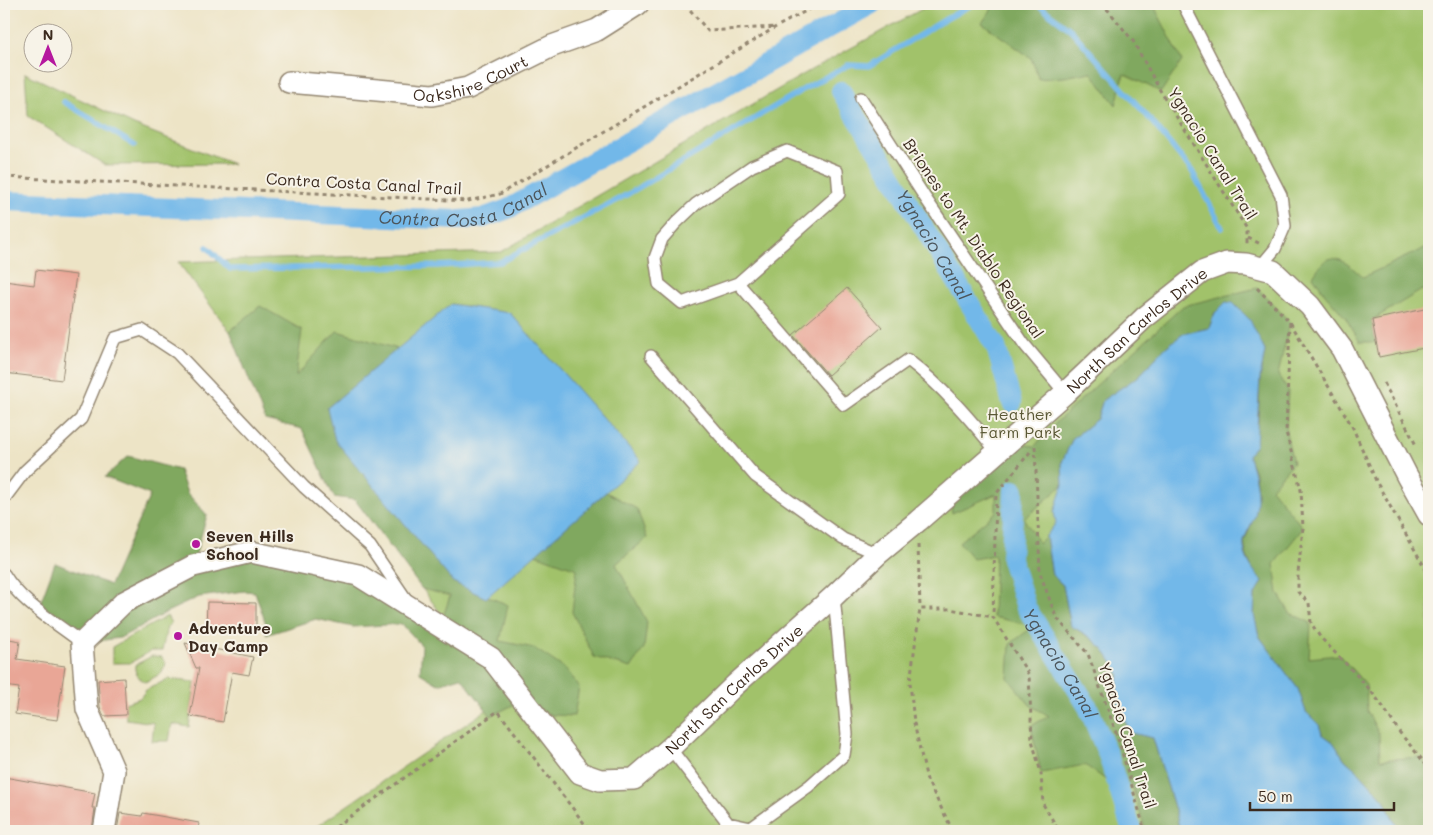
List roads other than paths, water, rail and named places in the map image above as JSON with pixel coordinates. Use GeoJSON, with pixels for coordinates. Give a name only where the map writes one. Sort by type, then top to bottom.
{"type":"FeatureCollection","features":[{"type":"Feature","properties":{"kind":"street","name":"Oakshire Court"},"geometry":{"type":"LineString","coordinates":[[289,82],[432,95],[468,88],[552,46],[597,30],[638,4]]}},
{"type":"Feature","properties":{"kind":"street","name":"North San Carlos Drive"},"geometry":{"type":"LineString","coordinates":[[82,643],[124,602],[193,566],[251,552],[358,575],[490,658],[580,773],[600,780],[634,778],[670,748],[735,685],[878,554],[1065,393],[1144,318],[1202,272],[1227,263],[1250,271],[1273,271],[1310,306],[1342,348],[1429,515]]}},
{"type":"Feature","properties":{"kind":"street"},"geometry":{"type":"LineString","coordinates":[[82,643],[87,709],[114,770],[104,831]]}},
{"type":"Feature","properties":{"kind":"lane"},"geometry":{"type":"LineString","coordinates":[[1183,4],[1281,195],[1285,226],[1275,249],[1250,271]]}},
{"type":"Feature","properties":{"kind":"lane","name":"Briones to Mt. Diablo Regional"},"geometry":{"type":"LineString","coordinates":[[861,98],[924,196],[1024,344],[1065,393]]}},
{"type":"Feature","properties":{"kind":"lane"},"geometry":{"type":"LineString","coordinates":[[787,151],[837,171],[840,194],[738,283],[682,303],[659,284],[654,258],[662,238],[696,204],[752,166],[787,151]]}},
{"type":"Feature","properties":{"kind":"lane"},"geometry":{"type":"LineString","coordinates":[[738,283],[844,405],[908,360],[926,374],[971,420],[997,452]]}},
{"type":"Feature","properties":{"kind":"lane"},"geometry":{"type":"LineString","coordinates":[[4,499],[25,471],[81,419],[115,338],[142,330],[177,353],[309,492],[370,546],[413,609]]}},
{"type":"Feature","properties":{"kind":"lane"},"geometry":{"type":"LineString","coordinates":[[651,356],[755,476],[843,539],[878,554]]}},
{"type":"Feature","properties":{"kind":"lane"},"geometry":{"type":"LineString","coordinates":[[4,574],[11,586],[28,602],[82,643]]}},
{"type":"Feature","properties":{"kind":"lane"},"geometry":{"type":"LineString","coordinates":[[670,748],[728,822],[751,828],[809,786],[844,755],[847,734],[834,596]]}},
{"type":"Feature","properties":{"kind":"water"},"geometry":{"type":"Polygon","coordinates":[[[1226,302],[1233,303],[1250,320],[1265,351],[1260,378],[1256,445],[1248,455],[1256,485],[1257,500],[1255,516],[1244,541],[1249,563],[1263,582],[1255,594],[1254,615],[1259,636],[1298,689],[1306,712],[1319,725],[1322,734],[1333,742],[1345,760],[1360,773],[1384,800],[1399,831],[1180,831],[1153,738],[1132,733],[1119,705],[1117,691],[1119,674],[1105,651],[1094,640],[1071,626],[1063,585],[1052,575],[1046,536],[1056,523],[1054,512],[1063,485],[1062,462],[1073,438],[1097,419],[1103,400],[1139,376],[1166,347],[1183,334],[1209,328],[1215,313],[1226,302]]]}},
{"type":"Feature","properties":{"kind":"water"},"geometry":{"type":"Polygon","coordinates":[[[451,304],[510,313],[641,461],[486,598],[453,582],[335,440],[327,408],[451,304]]]}},
{"type":"Feature","properties":{"kind":"waterway","name":"Contra Costa Canal"},"geometry":{"type":"LineString","coordinates":[[4,201],[461,220],[483,218],[508,209],[872,4]]}},
{"type":"Feature","properties":{"kind":"waterway"},"geometry":{"type":"LineString","coordinates":[[207,247],[230,269],[438,266],[500,262],[628,194],[804,89],[848,65],[869,66],[973,4]]}},
{"type":"Feature","properties":{"kind":"waterway"},"geometry":{"type":"LineString","coordinates":[[1037,4],[1071,30],[1148,117],[1192,171],[1222,228]]}},
{"type":"Feature","properties":{"kind":"waterway","name":"Ygnacio Canal"},"geometry":{"type":"LineString","coordinates":[[841,91],[996,347],[1012,403]]}},
{"type":"Feature","properties":{"kind":"waterway"},"geometry":{"type":"LineString","coordinates":[[64,102],[134,145]]}},
{"type":"Feature","properties":{"kind":"waterway","name":"Ygnacio Canal"},"geometry":{"type":"LineString","coordinates":[[1014,490],[1011,559],[1026,607],[1088,707],[1108,755],[1132,831]]}},
{"type":"Feature","properties":{"kind":"place","name":"Seven Hills School"},"geometry":{"type":"Point","coordinates":[196,544]}},
{"type":"Feature","properties":{"kind":"place","name":"Adventure Day Camp"},"geometry":{"type":"Point","coordinates":[178,636]}},
{"type":"Feature","properties":{"kind":"park label","name":"Heather Farm Park"},"geometry":{"type":"Point","coordinates":[1020,422]}}]}
